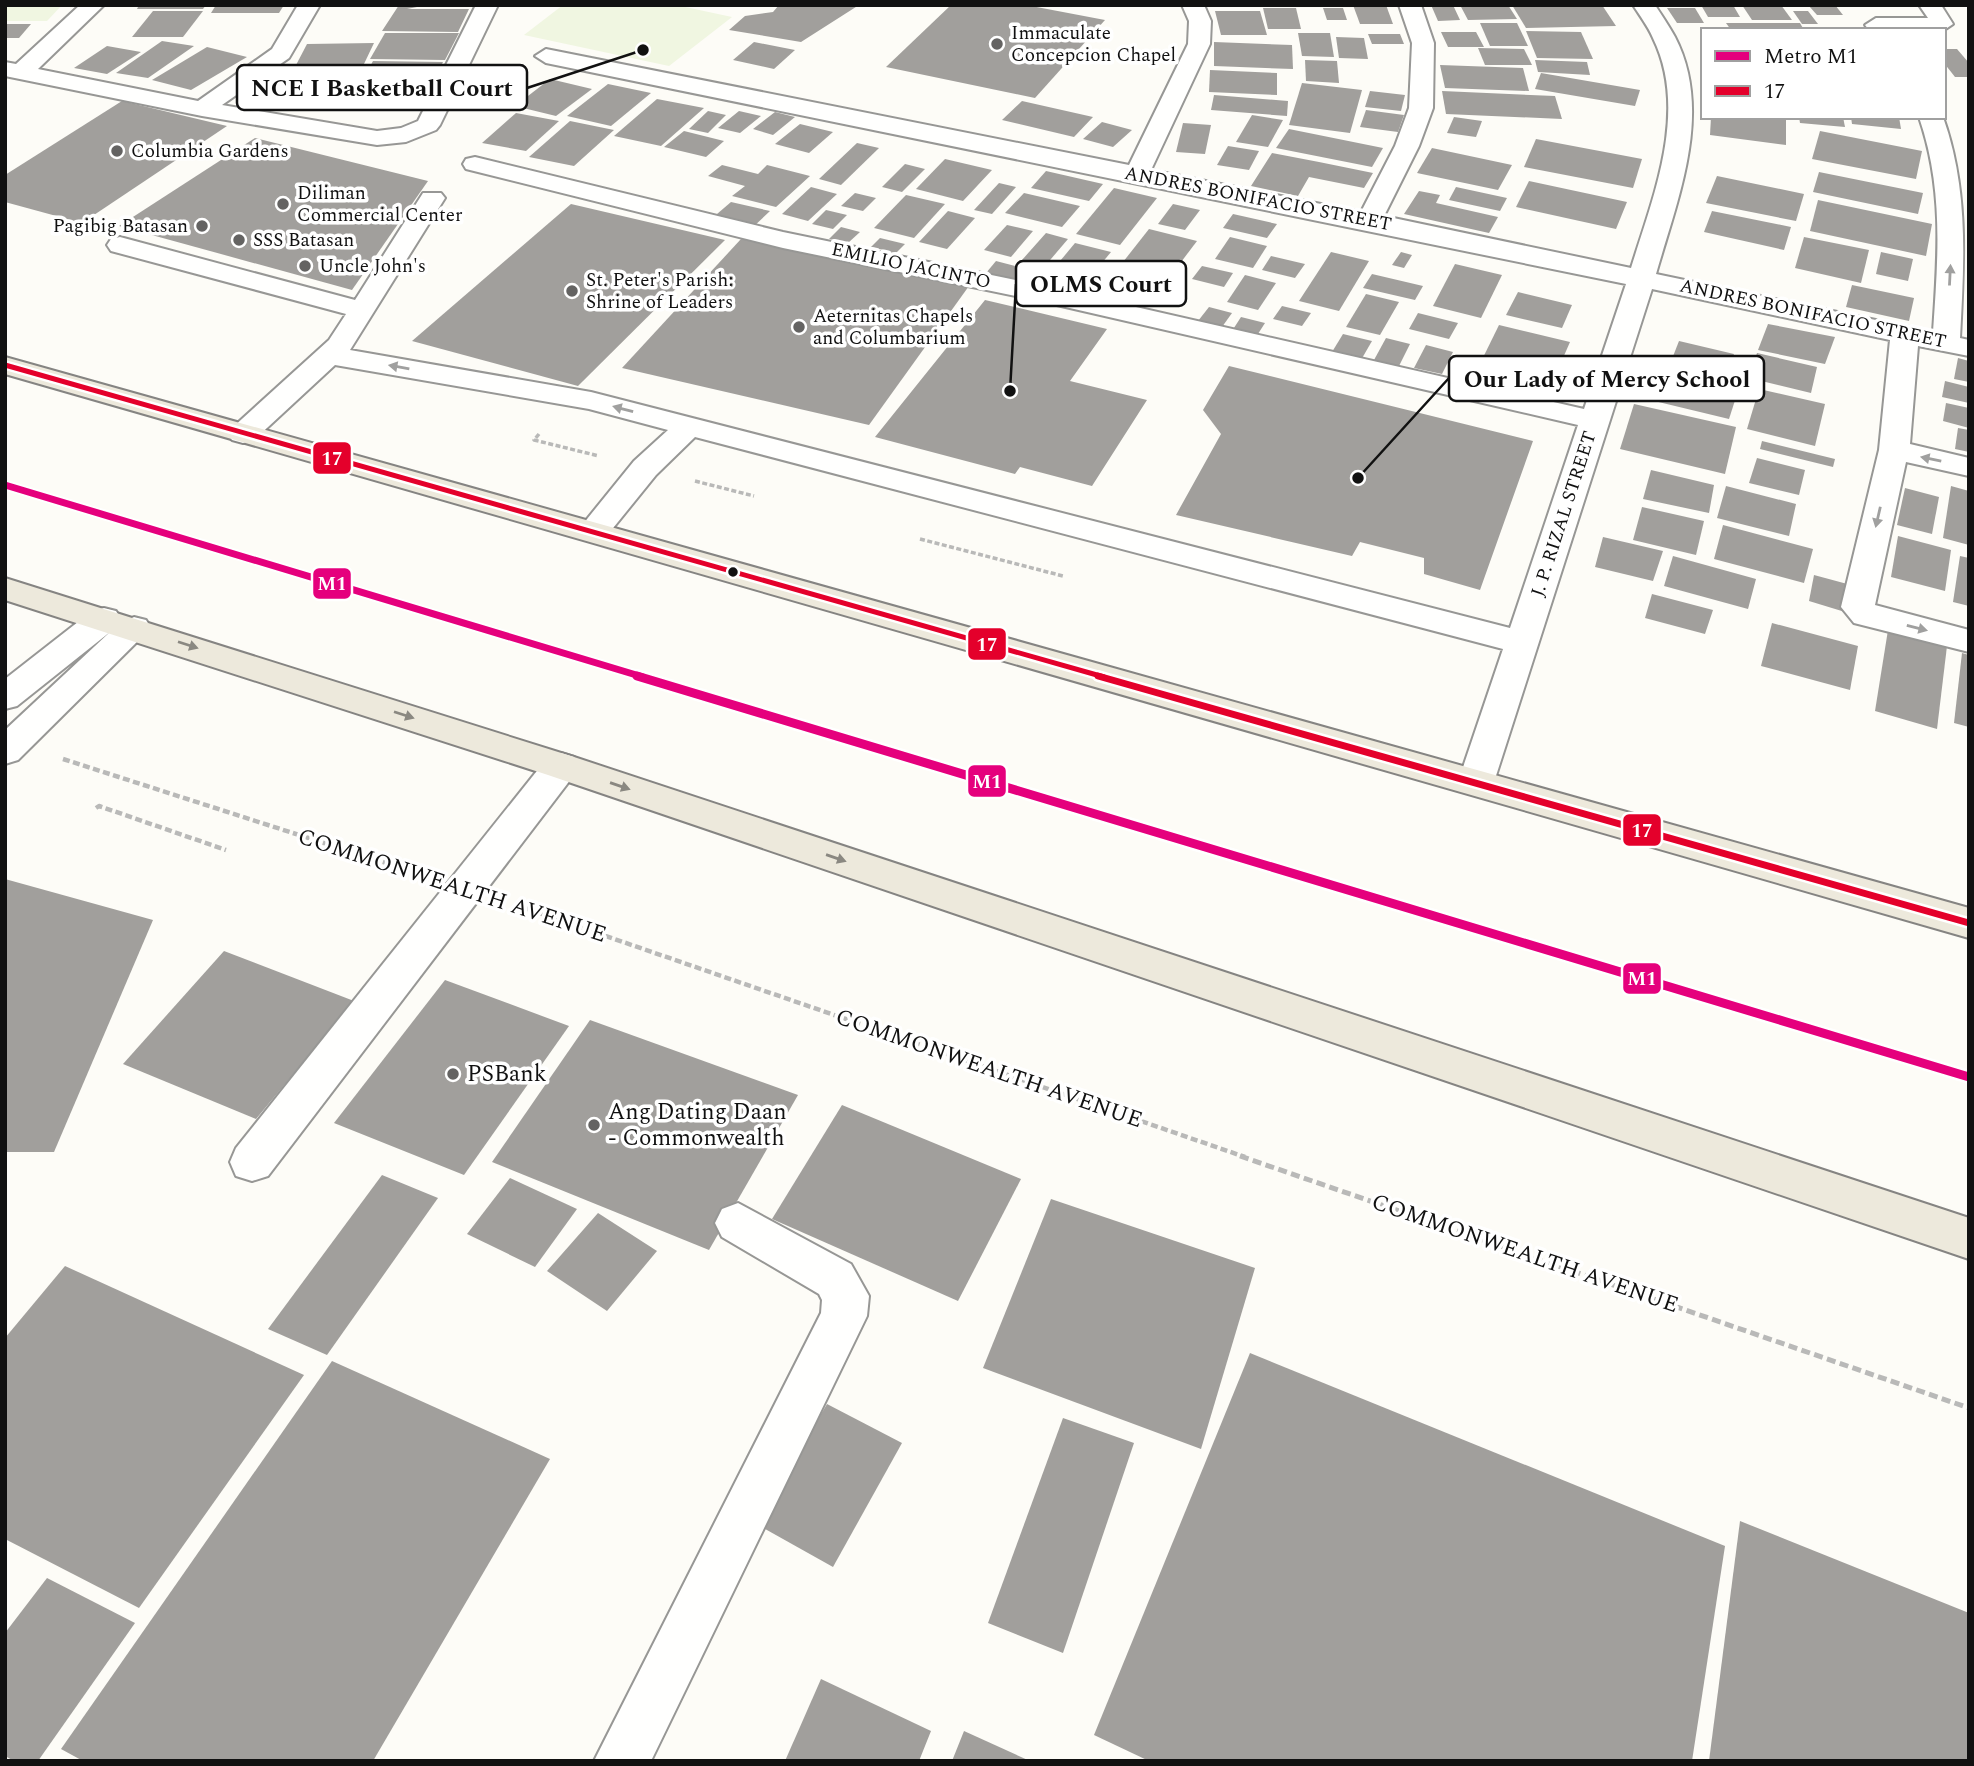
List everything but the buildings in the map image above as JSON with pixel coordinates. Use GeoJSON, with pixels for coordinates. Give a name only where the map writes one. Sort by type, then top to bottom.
{"type":"FeatureCollection","features":[{"type":"Feature","properties":{"kind":"main road"},"geometry":{"type":"LineString","coordinates":[[5,365],[1969,923]]}},
{"type":"Feature","properties":{"kind":"main road"},"geometry":{"type":"LineString","coordinates":[[5,589],[561,766],[1969,1239]]}},
{"type":"Feature","properties":{"kind":"street"},"geometry":{"type":"LineString","coordinates":[[13,70],[93,5]]}},
{"type":"Feature","properties":{"kind":"street"},"geometry":{"type":"LineString","coordinates":[[202,109],[281,53],[309,5]]}},
{"type":"Feature","properties":{"kind":"street"},"geometry":{"type":"LineString","coordinates":[[13,70],[202,109],[377,138],[405,135],[428,125],[488,5]]}},
{"type":"Feature","properties":{"kind":"street"},"geometry":{"type":"LineString","coordinates":[[1137,174],[1199,44],[1199,21],[1193,5]]}},
{"type":"Feature","properties":{"kind":"street"},"geometry":{"type":"LineString","coordinates":[[1369,221],[1407,145],[1421,108],[1423,43],[1410,5]]}},
{"type":"Feature","properties":{"kind":"street","name":"J. P. RIZAL STREET"},"geometry":{"type":"LineString","coordinates":[[1476,782],[1642,277],[1676,162],[1679,122],[1677,79],[1670,52],[1654,17],[1644,5]]}},
{"type":"Feature","properties":{"kind":"street"},"geometry":{"type":"LineString","coordinates":[[1873,22],[1942,24],[1930,5]]}},
{"type":"Feature","properties":{"kind":"street","name":"ANDRES BONIFACIO STREET"},"geometry":{"type":"LineString","coordinates":[[546,56],[1369,221],[1957,345]]}},
{"type":"Feature","properties":{"kind":"street"},"geometry":{"type":"LineString","coordinates":[[1933,119],[1957,150],[1961,205],[1957,345]]}},
{"type":"Feature","properties":{"kind":"street","name":"EMILIO JACINTO"},"geometry":{"type":"LineString","coordinates":[[475,164],[783,240],[1035,292],[1594,420]]}},
{"type":"Feature","properties":{"kind":"street"},"geometry":{"type":"LineString","coordinates":[[243,434],[340,345],[432,198]]}},
{"type":"Feature","properties":{"kind":"street"},"geometry":{"type":"LineString","coordinates":[[120,245],[362,310]]}},
{"type":"Feature","properties":{"kind":"street"},"geometry":{"type":"LineString","coordinates":[[1905,334],[1894,450],[1858,607],[1866,615],[1969,641]]}},
{"type":"Feature","properties":{"kind":"street"},"geometry":{"type":"LineString","coordinates":[[329,355],[591,401],[1522,643]]}},
{"type":"Feature","properties":{"kind":"street"},"geometry":{"type":"LineString","coordinates":[[594,531],[645,468],[689,426]]}},
{"type":"Feature","properties":{"kind":"street"},"geometry":{"type":"LineString","coordinates":[[1894,450],[1969,467]]}},
{"type":"Feature","properties":{"kind":"street"},"geometry":{"type":"LineString","coordinates":[[5,697],[119,624]]}},
{"type":"Feature","properties":{"kind":"street"},"geometry":{"type":"LineString","coordinates":[[9,747],[119,624]]}},
{"type":"Feature","properties":{"kind":"street"},"geometry":{"type":"LineString","coordinates":[[252,1162],[561,766]]}},
{"type":"Feature","properties":{"kind":"street"},"geometry":{"type":"LineString","coordinates":[[622,1761],[844,1315],[846,1296],[835,1279],[738,1223]]}},
{"type":"Feature","properties":{"kind":"path"},"geometry":{"type":"LineString","coordinates":[[920,539],[1063,576]]}},
{"type":"Feature","properties":{"kind":"path","name":"COMMONWEALTH AVENUE"},"geometry":{"type":"LineString","coordinates":[[9,747],[466,888],[1969,1408]]}},
{"type":"Feature","properties":{"kind":"path"},"geometry":{"type":"LineString","coordinates":[[96,808],[99,806],[226,850]]}},
{"type":"Feature","properties":{"kind":"green space"},"geometry":{"type":"Polygon","coordinates":[[[5,5],[62,5],[47,21],[5,21],[5,5]]]}},
{"type":"Feature","properties":{"kind":"green space"},"geometry":{"type":"Polygon","coordinates":[[[563,5],[676,5],[732,17],[669,66],[524,35],[563,5]]]}},
{"type":"Feature","properties":{"kind":"metro line","name":"M1"},"geometry":{"type":"LineString","coordinates":[[5,485],[1969,1077]]}},
{"type":"Feature","properties":{"kind":"transit line","name":"17"},"geometry":{"type":"LineString","coordinates":[[5,365],[1969,923]]}},
{"type":"Feature","properties":{"kind":"place","name":"Immaculate Concepcion Chapel"},"geometry":{"type":"Point","coordinates":[997,44]}},
{"type":"Feature","properties":{"kind":"place","name":"NCE I Basketball Court"},"geometry":{"type":"Point","coordinates":[643,50]}},
{"type":"Feature","properties":{"kind":"place","name":"Columbia Gardens"},"geometry":{"type":"Point","coordinates":[117,151]}},
{"type":"Feature","properties":{"kind":"place","name":"Diliman Commercial Center"},"geometry":{"type":"Point","coordinates":[283,204]}},
{"type":"Feature","properties":{"kind":"place","name":"Pagibig Batasan"},"geometry":{"type":"Point","coordinates":[202,226]}},
{"type":"Feature","properties":{"kind":"place","name":"SSS Batasan"},"geometry":{"type":"Point","coordinates":[239,240]}},
{"type":"Feature","properties":{"kind":"place","name":"Uncle John's"},"geometry":{"type":"Point","coordinates":[305,266]}},
{"type":"Feature","properties":{"kind":"place","name":"St. Peter's Parish: Shrine of Leaders"},"geometry":{"type":"Point","coordinates":[572,291]}},
{"type":"Feature","properties":{"kind":"place","name":"Aeternitas Chapels and Columbarium"},"geometry":{"type":"Point","coordinates":[799,327]}},
{"type":"Feature","properties":{"kind":"place","name":"OLMS Court"},"geometry":{"type":"Point","coordinates":[1010,391]}},
{"type":"Feature","properties":{"kind":"place","name":"Our Lady of Mercy School"},"geometry":{"type":"Point","coordinates":[1358,478]}},
{"type":"Feature","properties":{"kind":"place","name":"PSBank"},"geometry":{"type":"Point","coordinates":[453,1074]}},
{"type":"Feature","properties":{"kind":"place","name":"Ang Dating Daan - Commonwealth"},"geometry":{"type":"Point","coordinates":[594,1125]}}]}
